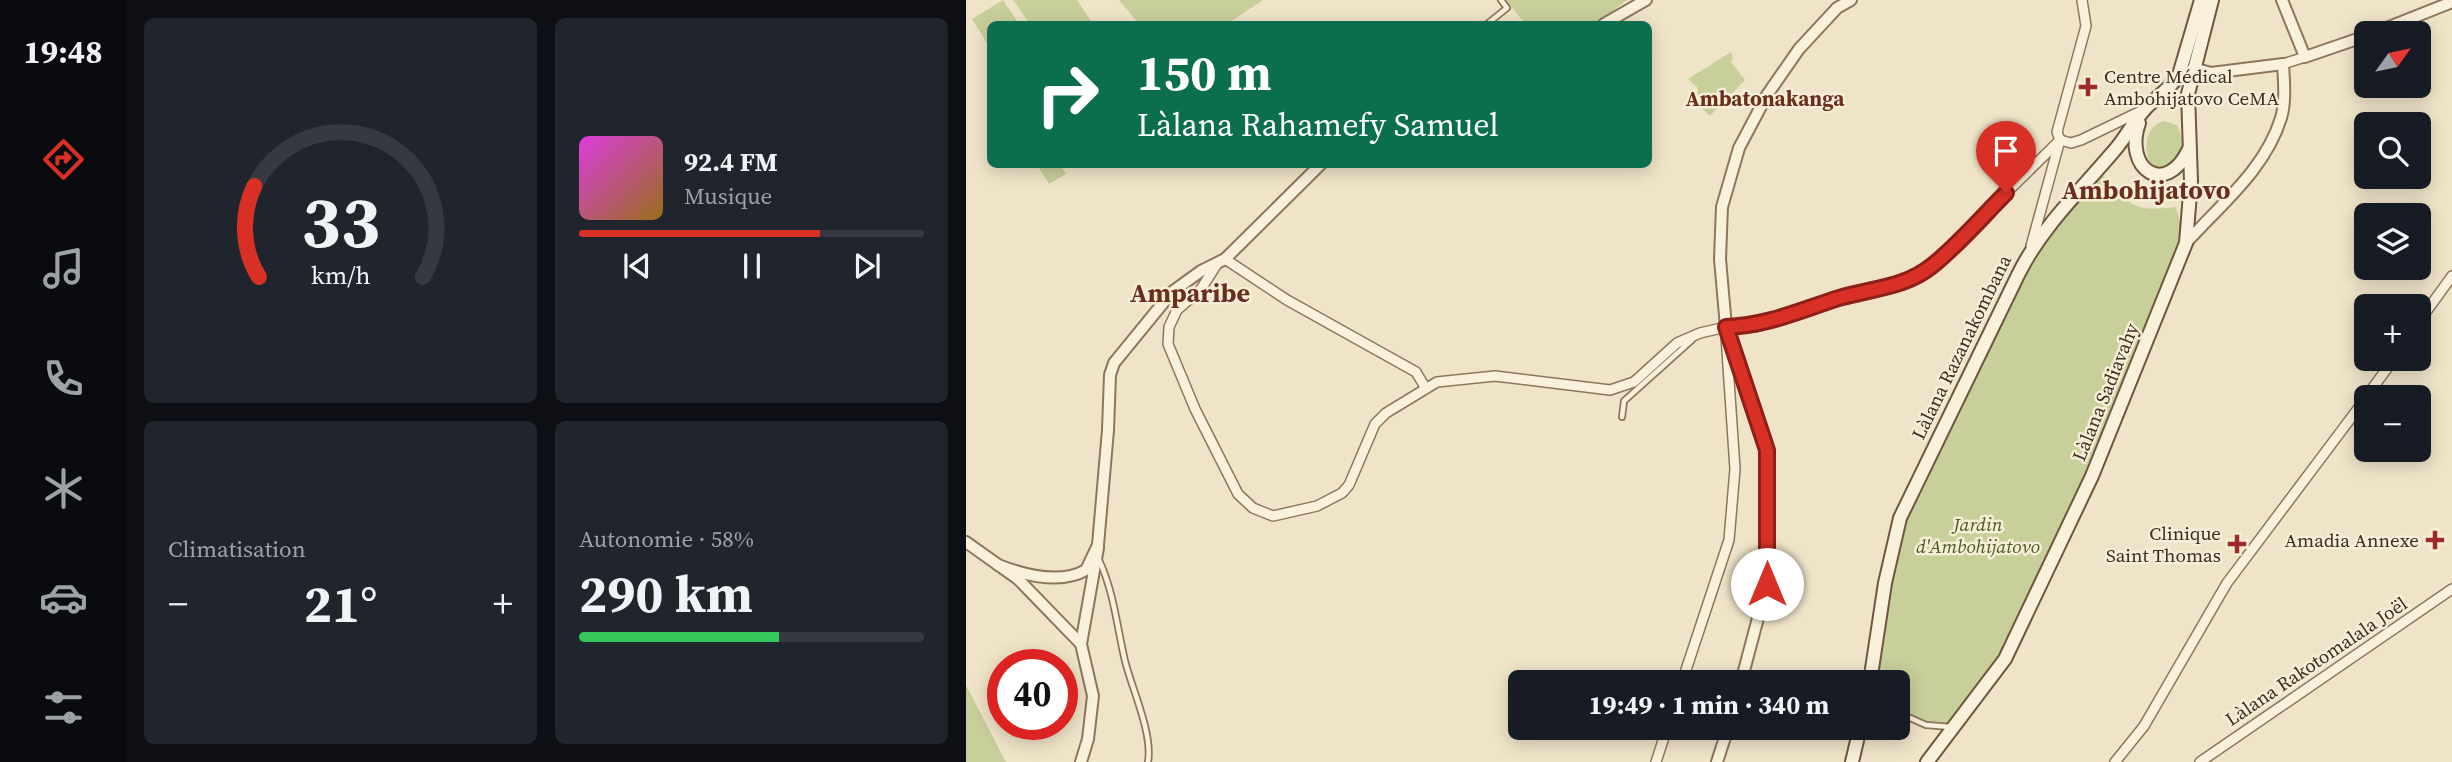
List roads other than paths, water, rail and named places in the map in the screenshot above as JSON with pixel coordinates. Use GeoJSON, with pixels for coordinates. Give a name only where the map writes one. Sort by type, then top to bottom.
{"type":"FeatureCollection","features":[{"type":"Feature","properties":{"kind":"main road","name":"Làlana Razanakombana"},"geometry":{"type":"LineString","coordinates":[[1872,670],[1885,583],[1900,518],[2030,251],[2122,142],[2144,110],[2179,75],[2201,0]]}},
{"type":"Feature","properties":{"kind":"main road","name":"Làlana Sadiavahy"},"geometry":{"type":"LineString","coordinates":[[1927,762],[1941,738],[1953,727],[2005,659],[2092,477],[2186,243],[2191,181],[2188,94],[2212,0]]}},
{"type":"Feature","properties":{"kind":"main road"},"geometry":{"type":"LineString","coordinates":[[2144,110],[2135,142],[2137,156],[2149,174],[2156,176],[2174,169],[2189,148]]}},
{"type":"Feature","properties":{"kind":"main road"},"geometry":{"type":"LineString","coordinates":[[1852,762],[1857,740]]}},
{"type":"Feature","properties":{"kind":"street"},"geometry":{"type":"LineString","coordinates":[[1609,21],[1646,0]]}},
{"type":"Feature","properties":{"kind":"street"},"geometry":{"type":"LineString","coordinates":[[1686,670],[1729,540],[1735,469],[1720,259],[1722,207],[1738,148],[1767,95],[1799,49],[1837,8],[1851,0]]}},
{"type":"Feature","properties":{"kind":"street"},"geometry":{"type":"LineString","coordinates":[[2030,251],[2060,140],[2057,132],[2086,26],[2082,0]]}},
{"type":"Feature","properties":{"kind":"street"},"geometry":{"type":"LineString","coordinates":[[2282,0],[2305,57]]}},
{"type":"Feature","properties":{"kind":"street"},"geometry":{"type":"LineString","coordinates":[[2404,21],[2452,2]]}},
{"type":"Feature","properties":{"kind":"street"},"geometry":{"type":"LineString","coordinates":[[2193,68],[2210,73],[2283,64],[2354,40]]}},
{"type":"Feature","properties":{"kind":"street"},"geometry":{"type":"LineString","coordinates":[[2186,243],[2259,164],[2281,118],[2283,64]]}},
{"type":"Feature","properties":{"kind":"street"},"geometry":{"type":"LineString","coordinates":[[2060,140],[2071,143],[2081,140],[2144,110]]}},
{"type":"Feature","properties":{"kind":"street"},"geometry":{"type":"LineString","coordinates":[[1317,168],[1221,261],[1201,289],[1177,310],[1169,327],[1168,344],[1222,465],[1238,494],[1253,508],[1273,516],[1317,506],[1342,493],[1349,485],[1376,424],[1386,413],[1425,387],[1495,376],[1610,390],[1634,382],[1677,343],[1700,333],[1726,327],[1755,327],[1842,297],[1892,287],[1910,280],[1933,265],[2060,140]]}},
{"type":"Feature","properties":{"kind":"street"},"geometry":{"type":"LineString","coordinates":[[1221,261],[1416,372],[1425,387]]}},
{"type":"Feature","properties":{"kind":"street"},"geometry":{"type":"LineString","coordinates":[[1081,762],[1088,739],[1093,696],[1082,644],[1098,558],[1110,375],[1114,363],[1172,292],[1201,271],[1221,261]]}},
{"type":"Feature","properties":{"kind":"street"},"geometry":{"type":"LineString","coordinates":[[2431,306],[2452,276]]}},
{"type":"Feature","properties":{"kind":"street"},"geometry":{"type":"LineString","coordinates":[[1726,327],[1767,450],[1767,584],[1744,670]]}},
{"type":"Feature","properties":{"kind":"street"},"geometry":{"type":"LineString","coordinates":[[2115,762],[2144,726],[2227,583],[2354,413]]}},
{"type":"Feature","properties":{"kind":"street"},"geometry":{"type":"LineString","coordinates":[[966,542],[1042,601],[1082,644]]}},
{"type":"Feature","properties":{"kind":"street"},"geometry":{"type":"LineString","coordinates":[[999,565],[1021,573],[1062,578],[1086,570],[1098,545]]}},
{"type":"Feature","properties":{"kind":"street","name":"Làlana Rakotomalala Joël"},"geometry":{"type":"LineString","coordinates":[[2200,762],[2452,589]]}},
{"type":"Feature","properties":{"kind":"street"},"geometry":{"type":"LineString","coordinates":[[1656,762],[1663,740]]}},
{"type":"Feature","properties":{"kind":"street"},"geometry":{"type":"LineString","coordinates":[[1717,762],[1724,740]]}},
{"type":"Feature","properties":{"kind":"lane"},"geometry":{"type":"LineString","coordinates":[[1491,21],[1507,8],[1501,0]]}},
{"type":"Feature","properties":{"kind":"lane"},"geometry":{"type":"LineString","coordinates":[[1622,417],[1624,401],[1700,333]]}},
{"type":"Feature","properties":{"kind":"lane"},"geometry":{"type":"LineString","coordinates":[[1098,558],[1109,580],[1126,663],[1148,747],[1148,762]]}},
{"type":"Feature","properties":{"kind":"lane"},"geometry":{"type":"LineString","coordinates":[[1910,718],[1926,725],[1953,727]]}},
{"type":"Feature","properties":{"kind":"place","name":"Centre Médical Ambohijatovo CeMA"},"geometry":{"type":"Point","coordinates":[2088,87]}},
{"type":"Feature","properties":{"kind":"place","name":"Amadia Annexe"},"geometry":{"type":"Point","coordinates":[2435,540]}},
{"type":"Feature","properties":{"kind":"place","name":"Clinique Saint Thomas"},"geometry":{"type":"Point","coordinates":[2237,544]}},
{"type":"Feature","properties":{"kind":"district","name":"Ambatonakanga"},"geometry":{"type":"Point","coordinates":[1765,99]}},
{"type":"Feature","properties":{"kind":"district","name":"Ambohijatovo"},"geometry":{"type":"Point","coordinates":[2146,190]}},
{"type":"Feature","properties":{"kind":"district","name":"Amparibe"},"geometry":{"type":"Point","coordinates":[1190,293]}},
{"type":"Feature","properties":{"kind":"park label","name":"Jardin d'Ambohijatovo"},"geometry":{"type":"Point","coordinates":[1978,535]}}]}
